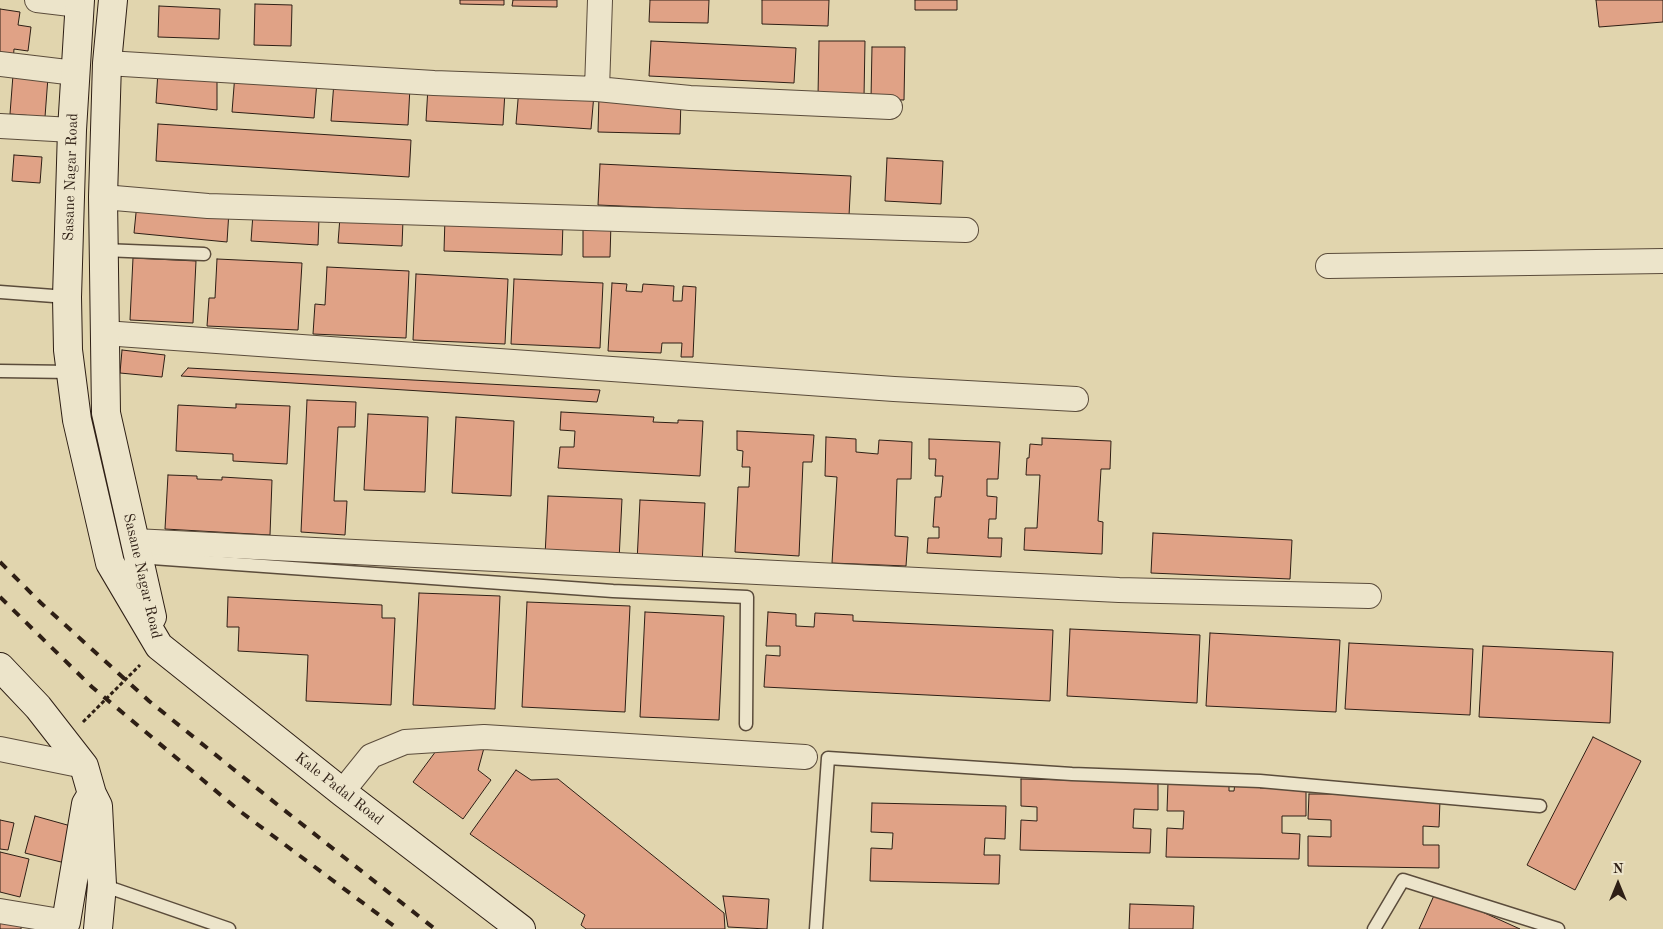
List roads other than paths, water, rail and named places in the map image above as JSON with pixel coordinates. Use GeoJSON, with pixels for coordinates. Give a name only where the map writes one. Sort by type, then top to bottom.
{"type":"FeatureCollection","features":[{"type":"Feature","properties":{"kind":"street"},"geometry":{"type":"LineString","coordinates":[[37,0],[80,3]]}},
{"type":"Feature","properties":{"kind":"street","name":"Sasane Nagar Road"},"geometry":{"type":"LineString","coordinates":[[113,0],[107,63],[103,197],[106,413],[159,646]]}},
{"type":"Feature","properties":{"kind":"street"},"geometry":{"type":"LineString","coordinates":[[597,89],[600,0]]}},
{"type":"Feature","properties":{"kind":"street","name":"Sasane Nagar Road"},"geometry":{"type":"LineString","coordinates":[[80,3],[72,130],[67,297],[68,350],[77,420],[110,563],[159,646]]}},
{"type":"Feature","properties":{"kind":"street"},"geometry":{"type":"LineString","coordinates":[[107,63],[424,83],[597,89],[690,98],[890,107]]}},
{"type":"Feature","properties":{"kind":"street"},"geometry":{"type":"LineString","coordinates":[[0,64],[75,73]]}},
{"type":"Feature","properties":{"kind":"street"},"geometry":{"type":"LineString","coordinates":[[0,126],[72,130]]}},
{"type":"Feature","properties":{"kind":"street"},"geometry":{"type":"LineString","coordinates":[[103,197],[208,206],[966,230]]}},
{"type":"Feature","properties":{"kind":"street"},"geometry":{"type":"LineString","coordinates":[[1328,266],[1663,260]]}},
{"type":"Feature","properties":{"kind":"street"},"geometry":{"type":"LineString","coordinates":[[104,333],[894,389],[1076,399]]}},
{"type":"Feature","properties":{"kind":"street"},"geometry":{"type":"LineString","coordinates":[[136,549],[1119,590],[1369,596]]}},
{"type":"Feature","properties":{"kind":"street","name":"Kale Padal Road"},"geometry":{"type":"LineString","coordinates":[[159,646],[342,792],[521,929]]}},
{"type":"Feature","properties":{"kind":"street"},"geometry":{"type":"LineString","coordinates":[[0,667],[38,707],[84,766],[92,794],[98,806],[102,885],[98,929]]}},
{"type":"Feature","properties":{"kind":"street"},"geometry":{"type":"LineString","coordinates":[[342,792],[371,756],[405,742],[484,737],[805,757]]}},
{"type":"Feature","properties":{"kind":"street"},"geometry":{"type":"LineString","coordinates":[[0,749],[84,766]]}},
{"type":"Feature","properties":{"kind":"street"},"geometry":{"type":"LineString","coordinates":[[0,911],[64,925],[86,804],[92,794]]}},
{"type":"Feature","properties":{"kind":"lane"},"geometry":{"type":"LineString","coordinates":[[103,250],[204,254]]}},
{"type":"Feature","properties":{"kind":"lane"},"geometry":{"type":"LineString","coordinates":[[0,292],[67,297]]}},
{"type":"Feature","properties":{"kind":"lane"},"geometry":{"type":"LineString","coordinates":[[0,371],[71,372]]}},
{"type":"Feature","properties":{"kind":"lane"},"geometry":{"type":"LineString","coordinates":[[136,549],[593,590],[747,597],[746,724]]}},
{"type":"Feature","properties":{"kind":"lane"},"geometry":{"type":"LineString","coordinates":[[816,929],[828,758],[1072,774],[1260,781],[1540,806]]}},
{"type":"Feature","properties":{"kind":"lane"},"geometry":{"type":"LineString","coordinates":[[1374,929],[1403,880],[1558,929]]}},
{"type":"Feature","properties":{"kind":"lane"},"geometry":{"type":"LineString","coordinates":[[102,885],[229,929]]}},
{"type":"Feature","properties":{"kind":"railway"},"geometry":{"type":"LineString","coordinates":[[0,562],[41,603],[149,701],[435,929]]}},
{"type":"Feature","properties":{"kind":"railway"},"geometry":{"type":"LineString","coordinates":[[0,597],[92,687],[241,812],[398,929]]}}]}
